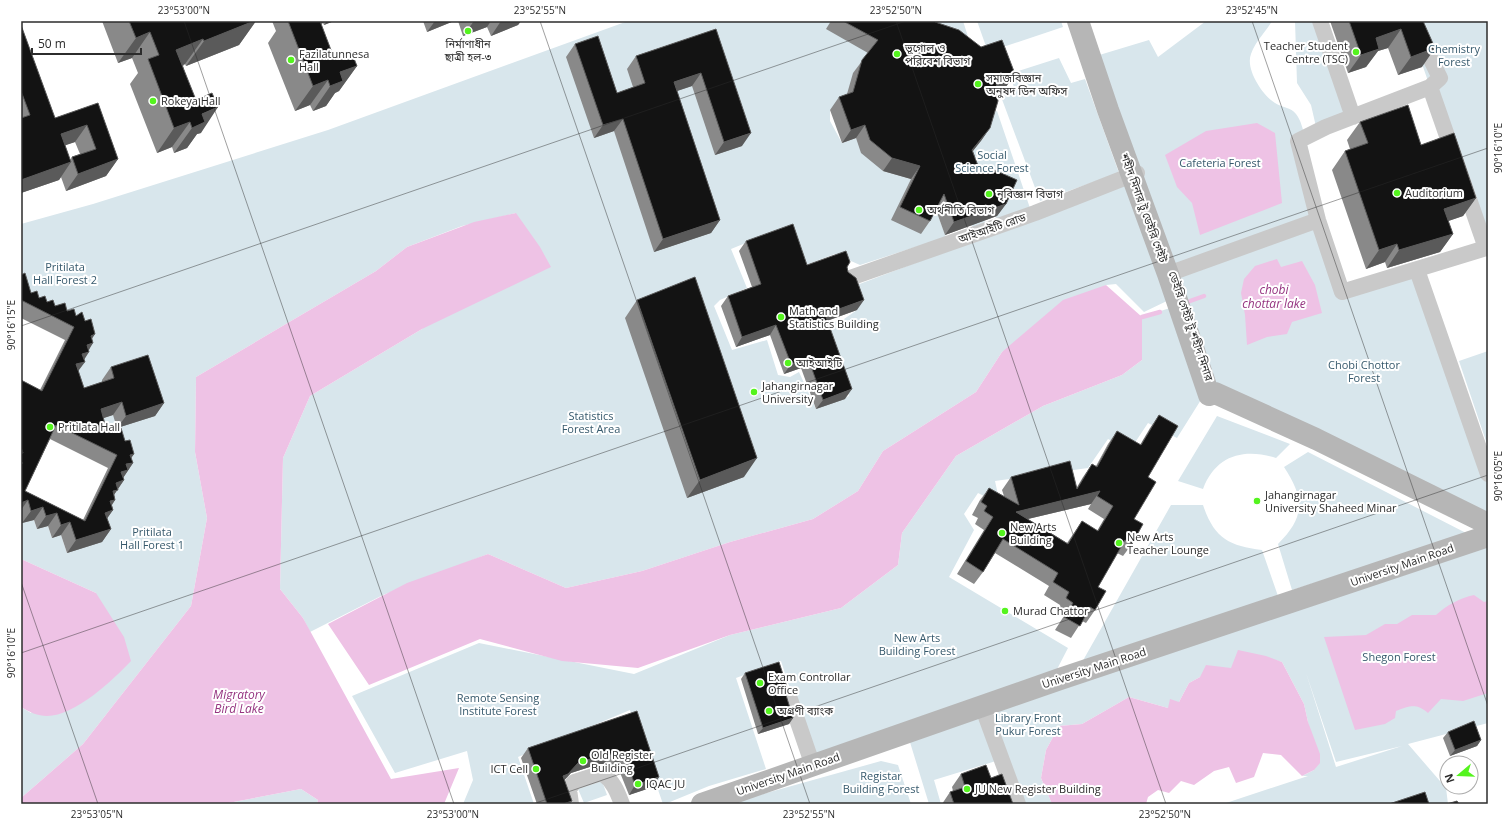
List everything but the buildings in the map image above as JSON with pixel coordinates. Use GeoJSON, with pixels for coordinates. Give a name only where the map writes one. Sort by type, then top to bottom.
{"type":"FeatureCollection","features":[{"type":"Feature","properties":{"kind":"street"},"geometry":{"type":"LineString","coordinates":[[1320,21],[1353,116]]}},
{"type":"Feature","properties":{"kind":"street"},"geometry":{"type":"LineString","coordinates":[[1412,21],[1440,78],[1430,87],[1353,116],[1298,141],[1318,220],[1342,292],[1486,248],[1430,87]]}},
{"type":"Feature","properties":{"kind":"street","name":"শহীদ মিনার টু ডেইরি গেইট"},"geometry":{"type":"LineString","coordinates":[[1083,25],[1212,394],[1311,436],[1488,524]]}},
{"type":"Feature","properties":{"kind":"street","name":"আইআইটি রোড"},"geometry":{"type":"LineString","coordinates":[[850,278],[1034,213],[1135,174]]}},
{"type":"Feature","properties":{"kind":"street"},"geometry":{"type":"LineString","coordinates":[[1170,273],[1318,220]]}},
{"type":"Feature","properties":{"kind":"street"},"geometry":{"type":"LineString","coordinates":[[1417,270],[1488,474]]}},
{"type":"Feature","properties":{"kind":"street","name":"University Main Road"},"geometry":{"type":"LineString","coordinates":[[702,804],[1060,679],[1488,536]]}},
{"type":"Feature","properties":{"kind":"street"},"geometry":{"type":"LineString","coordinates":[[790,699],[813,766]]}},
{"type":"Feature","properties":{"kind":"street"},"geometry":{"type":"LineString","coordinates":[[982,706],[1018,804]]}},
{"type":"Feature","properties":{"kind":"street"},"geometry":{"type":"LineString","coordinates":[[571,804],[569,790],[574,782],[602,773],[609,778],[616,787],[622,804]]}},
{"type":"Feature","properties":{"kind":"green space","name":"Statistics Forest Area"},"geometry":{"type":"Polygon","coordinates":[[[628,21],[831,21],[881,47],[845,105],[830,110],[830,121],[842,143],[856,138],[883,171],[911,179],[924,178],[946,237],[860,265],[835,254],[803,266],[785,227],[731,249],[747,288],[720,300],[714,306],[732,350],[767,340],[778,375],[790,377],[799,372],[816,409],[849,396],[826,324],[844,319],[857,310],[849,288],[1127,183],[1171,299],[1144,312],[1116,284],[1106,285],[1002,352],[976,392],[883,451],[858,491],[813,519],[730,542],[642,571],[566,588],[488,554],[383,595],[310,632],[303,618],[280,589],[283,458],[310,396],[422,329],[516,213],[462,226],[407,247],[376,271],[196,377],[195,452],[207,518],[191,606],[83,744],[21,798],[21,707],[31,713],[96,593],[21,559],[21,520],[22,523],[34,520],[37,529],[48,526],[52,538],[61,535],[67,553],[119,483],[79,426],[113,415],[102,380],[105,390],[65,386],[84,356],[21,301],[21,224],[93,204],[328,130],[628,21]]]}},
{"type":"Feature","properties":{"kind":"green space"},"geometry":{"type":"Polygon","coordinates":[[[915,21],[963,21],[973,52],[915,21]]]}},
{"type":"Feature","properties":{"kind":"green space"},"geometry":{"type":"Polygon","coordinates":[[[977,21],[1061,21],[1063,27],[988,52],[977,21]]]}},
{"type":"Feature","properties":{"kind":"green space"},"geometry":{"type":"Polygon","coordinates":[[[1206,21],[1272,21],[1253,49],[1250,60],[1251,67],[1256,82],[1270,100],[1294,112],[1301,122],[1342,291],[1417,270],[1488,474],[1488,524],[1215,393],[1096,56],[1149,40],[1158,57],[1206,21]]]}},
{"type":"Feature","properties":{"kind":"green space"},"geometry":{"type":"Polygon","coordinates":[[[1295,21],[1319,21],[1349,118],[1317,131],[1311,105],[1297,83],[1295,21]]]}},
{"type":"Feature","properties":{"kind":"green space","name":"Chemistry Forest"},"geometry":{"type":"Polygon","coordinates":[[[1407,21],[1488,21],[1488,253],[1407,21]]]}},
{"type":"Feature","properties":{"kind":"green space"},"geometry":{"type":"Polygon","coordinates":[[[1059,58],[1071,83],[1085,79],[1119,173],[1040,201],[1000,94],[1014,87],[1009,74],[1059,58]]]}},
{"type":"Feature","properties":{"kind":"green space","name":"Social Science Forest"},"geometry":{"type":"Polygon","coordinates":[[[997,111],[1032,214],[975,234],[967,213],[992,225],[1008,193],[963,163],[989,113],[997,111]]]}},
{"type":"Feature","properties":{"kind":"green space"},"geometry":{"type":"Polygon","coordinates":[[[1173,307],[1204,395],[1177,438],[1148,423],[1130,450],[1108,439],[1088,468],[995,481],[1000,504],[978,493],[964,514],[974,530],[949,577],[1068,648],[1053,677],[816,758],[781,661],[736,678],[766,769],[709,786],[665,804],[663,804],[630,710],[518,757],[534,804],[463,804],[473,780],[467,751],[395,773],[352,696],[479,643],[634,674],[730,635],[841,608],[898,565],[902,533],[956,456],[1043,406],[1122,375],[1142,360],[1142,317],[1173,307]]]}},
{"type":"Feature","properties":{"kind":"green space"},"geometry":{"type":"Polygon","coordinates":[[[1488,351],[1488,447],[1459,361],[1488,351]]]}},
{"type":"Feature","properties":{"kind":"green space"},"geometry":{"type":"Polygon","coordinates":[[[1217,416],[1290,444],[1276,458],[1253,454],[1242,454],[1232,457],[1215,468],[1203,489],[1178,481],[1217,416]]]}},
{"type":"Feature","properties":{"kind":"green space"},"geometry":{"type":"Polygon","coordinates":[[[1308,452],[1468,534],[1292,590],[1278,544],[1293,525],[1299,507],[1296,489],[1284,467],[1308,452]]]}},
{"type":"Feature","properties":{"kind":"green space"},"geometry":{"type":"Polygon","coordinates":[[[1171,505],[1203,505],[1212,525],[1224,538],[1240,546],[1262,550],[1278,596],[1081,664],[1171,505]]]}},
{"type":"Feature","properties":{"kind":"green space"},"geometry":{"type":"Polygon","coordinates":[[[1488,536],[1488,723],[1408,744],[1439,780],[1439,795],[1447,795],[1448,804],[1223,804],[1308,776],[1302,776],[1314,770],[1308,722],[1304,704],[1282,662],[1275,660],[1231,668],[1200,677],[1189,683],[1179,702],[1168,708],[1129,697],[1082,724],[1059,726],[1046,750],[1041,778],[1052,804],[1019,804],[1002,759],[995,704],[1488,536]],[[1306,673],[1336,767],[1402,746],[1336,762],[1306,673]]]}},
{"type":"Feature","properties":{"kind":"green space"},"geometry":{"type":"Polygon","coordinates":[[[980,716],[996,761],[934,780],[941,804],[929,804],[909,739],[980,716]]]}},
{"type":"Feature","properties":{"kind":"green space","name":"Registar Building Forest"},"geometry":{"type":"Polygon","coordinates":[[[881,761],[898,765],[911,804],[727,804],[881,761]]]}},
{"type":"Feature","properties":{"kind":"green space"},"geometry":{"type":"Polygon","coordinates":[[[602,781],[607,795],[584,803],[578,789],[602,781]]]}},
{"type":"Feature","properties":{"kind":"green space"},"geometry":{"type":"Polygon","coordinates":[[[301,789],[318,800],[317,804],[223,804],[301,789]]]}},
{"type":"Feature","properties":{"kind":"water"},"geometry":{"type":"Polygon","coordinates":[[[1257,123],[1275,133],[1282,203],[1200,235],[1192,203],[1177,187],[1165,155],[1206,131],[1257,123]]]}},
{"type":"Feature","properties":{"kind":"water","name":"Migratory Bird Lake"},"geometry":{"type":"Polygon","coordinates":[[[516,213],[540,247],[551,267],[422,329],[310,396],[283,458],[280,589],[303,618],[391,779],[459,768],[444,804],[317,804],[318,800],[301,789],[223,804],[21,804],[21,798],[83,744],[191,606],[207,518],[195,452],[196,377],[376,271],[407,247],[474,222],[516,213]]]}},
{"type":"Feature","properties":{"kind":"water","name":"chobi chottar lake"},"geometry":{"type":"Polygon","coordinates":[[[1277,259],[1281,267],[1302,261],[1315,285],[1322,313],[1292,322],[1287,334],[1267,337],[1247,345],[1245,315],[1241,293],[1244,279],[1255,266],[1277,259]]]}},
{"type":"Feature","properties":{"kind":"water"},"geometry":{"type":"Polygon","coordinates":[[[1106,285],[1142,317],[1142,360],[1122,375],[1043,406],[956,456],[902,533],[898,565],[841,608],[730,635],[638,668],[562,661],[480,639],[369,685],[328,624],[407,583],[488,554],[566,588],[642,571],[730,542],[813,519],[858,491],[883,451],[976,392],[1002,352],[1063,300],[1106,285]]]}},
{"type":"Feature","properties":{"kind":"water"},"geometry":{"type":"Polygon","coordinates":[[[21,559],[96,593],[124,637],[131,661],[93,696],[81,704],[58,714],[47,716],[40,715],[21,707],[21,559]]]}},
{"type":"Feature","properties":{"kind":"water"},"geometry":{"type":"Polygon","coordinates":[[[1474,595],[1484,602],[1488,601],[1488,693],[1463,701],[1441,699],[1428,713],[1413,706],[1405,708],[1396,711],[1395,718],[1385,724],[1355,730],[1324,637],[1366,635],[1385,624],[1397,624],[1412,615],[1436,615],[1454,602],[1474,595]]]}},
{"type":"Feature","properties":{"kind":"water"},"geometry":{"type":"Polygon","coordinates":[[[1238,650],[1266,656],[1282,662],[1304,704],[1308,722],[1320,754],[1320,763],[1314,770],[1302,776],[1281,755],[1263,753],[1254,777],[1236,783],[1229,767],[1214,771],[1194,785],[1181,781],[1169,793],[1158,790],[1148,797],[1146,804],[1052,804],[1041,778],[1046,750],[1059,726],[1082,724],[1129,697],[1168,708],[1170,699],[1179,702],[1189,683],[1200,677],[1206,665],[1231,668],[1238,650]]]}},
{"type":"Feature","properties":{"kind":"waterway"},"geometry":{"type":"LineString","coordinates":[[1190,301],[1204,296]]}},
{"type":"Feature","properties":{"kind":"waterway"},"geometry":{"type":"LineString","coordinates":[[1142,317],[1160,312]]}},
{"type":"Feature","properties":{"kind":"place","name":"নির্মাণাধীন ছাত্রী হল-৩"},"geometry":{"type":"Point","coordinates":[468,31]}},
{"type":"Feature","properties":{"kind":"place","name":"Teacher Student Centre (TSC)"},"geometry":{"type":"Point","coordinates":[1356,52]}},
{"type":"Feature","properties":{"kind":"place","name":"ভূগোল ও পরিবেশ বিভাগ"},"geometry":{"type":"Point","coordinates":[897,54]}},
{"type":"Feature","properties":{"kind":"place","name":"Fazilatunnesa Hall"},"geometry":{"type":"Point","coordinates":[291,60]}},
{"type":"Feature","properties":{"kind":"place","name":"সমাজবিজ্ঞান অনুষদ ডিন অফিস"},"geometry":{"type":"Point","coordinates":[978,84]}},
{"type":"Feature","properties":{"kind":"place","name":"Rokeya Hall"},"geometry":{"type":"Point","coordinates":[153,101]}},
{"type":"Feature","properties":{"kind":"place","name":"Auditorium"},"geometry":{"type":"Point","coordinates":[1397,193]}},
{"type":"Feature","properties":{"kind":"place","name":"নৃবিজ্ঞান বিভাগ"},"geometry":{"type":"Point","coordinates":[989,194]}},
{"type":"Feature","properties":{"kind":"place","name":"অর্থনীতি বিভাগ"},"geometry":{"type":"Point","coordinates":[919,210]}},
{"type":"Feature","properties":{"kind":"place","name":"Math and Statistics Building"},"geometry":{"type":"Point","coordinates":[781,317]}},
{"type":"Feature","properties":{"kind":"place","name":"আইআইটি"},"geometry":{"type":"Point","coordinates":[788,363]}},
{"type":"Feature","properties":{"kind":"place","name":"Jahangirnagar University"},"geometry":{"type":"Point","coordinates":[754,392]}},
{"type":"Feature","properties":{"kind":"place","name":"Pritilata Hall"},"geometry":{"type":"Point","coordinates":[50,427]}},
{"type":"Feature","properties":{"kind":"place","name":"Jahangirnagar University Shaheed Minar"},"geometry":{"type":"Point","coordinates":[1257,501]}},
{"type":"Feature","properties":{"kind":"place","name":"New Arts Building"},"geometry":{"type":"Point","coordinates":[1002,533]}},
{"type":"Feature","properties":{"kind":"place","name":"New Arts Teacher Lounge"},"geometry":{"type":"Point","coordinates":[1119,543]}},
{"type":"Feature","properties":{"kind":"place","name":"Murad Chattor"},"geometry":{"type":"Point","coordinates":[1005,611]}},
{"type":"Feature","properties":{"kind":"place","name":"Exam Controllar Office"},"geometry":{"type":"Point","coordinates":[760,683]}},
{"type":"Feature","properties":{"kind":"place","name":"অগ্রণী ব্যাংক"},"geometry":{"type":"Point","coordinates":[769,711]}},
{"type":"Feature","properties":{"kind":"place","name":"Old Register Building"},"geometry":{"type":"Point","coordinates":[583,761]}},
{"type":"Feature","properties":{"kind":"place","name":"ICT Cell"},"geometry":{"type":"Point","coordinates":[536,769]}},
{"type":"Feature","properties":{"kind":"place","name":"IQAC JU"},"geometry":{"type":"Point","coordinates":[638,784]}},
{"type":"Feature","properties":{"kind":"place","name":"JU New Register Building"},"geometry":{"type":"Point","coordinates":[967,789]}},
{"type":"Feature","properties":{"kind":"park label","name":"Cafeteria Forest"},"geometry":{"type":"Point","coordinates":[1220,163]}},
{"type":"Feature","properties":{"kind":"park label","name":"Pritilata Hall Forest 2"},"geometry":{"type":"Point","coordinates":[65,273]}},
{"type":"Feature","properties":{"kind":"park label","name":"Chobi Chottor Forest"},"geometry":{"type":"Point","coordinates":[1364,371]}},
{"type":"Feature","properties":{"kind":"park label","name":"Pritilata Hall Forest 1"},"geometry":{"type":"Point","coordinates":[152,538]}},
{"type":"Feature","properties":{"kind":"park label","name":"New Arts Building Forest"},"geometry":{"type":"Point","coordinates":[917,644]}},
{"type":"Feature","properties":{"kind":"park label","name":"Shegon Forest"},"geometry":{"type":"Point","coordinates":[1399,657]}},
{"type":"Feature","properties":{"kind":"park label","name":"Remote Sensing Institute Forest"},"geometry":{"type":"Point","coordinates":[498,704]}},
{"type":"Feature","properties":{"kind":"park label","name":"Library Front Pukur Forest"},"geometry":{"type":"Point","coordinates":[1028,724]}}]}
